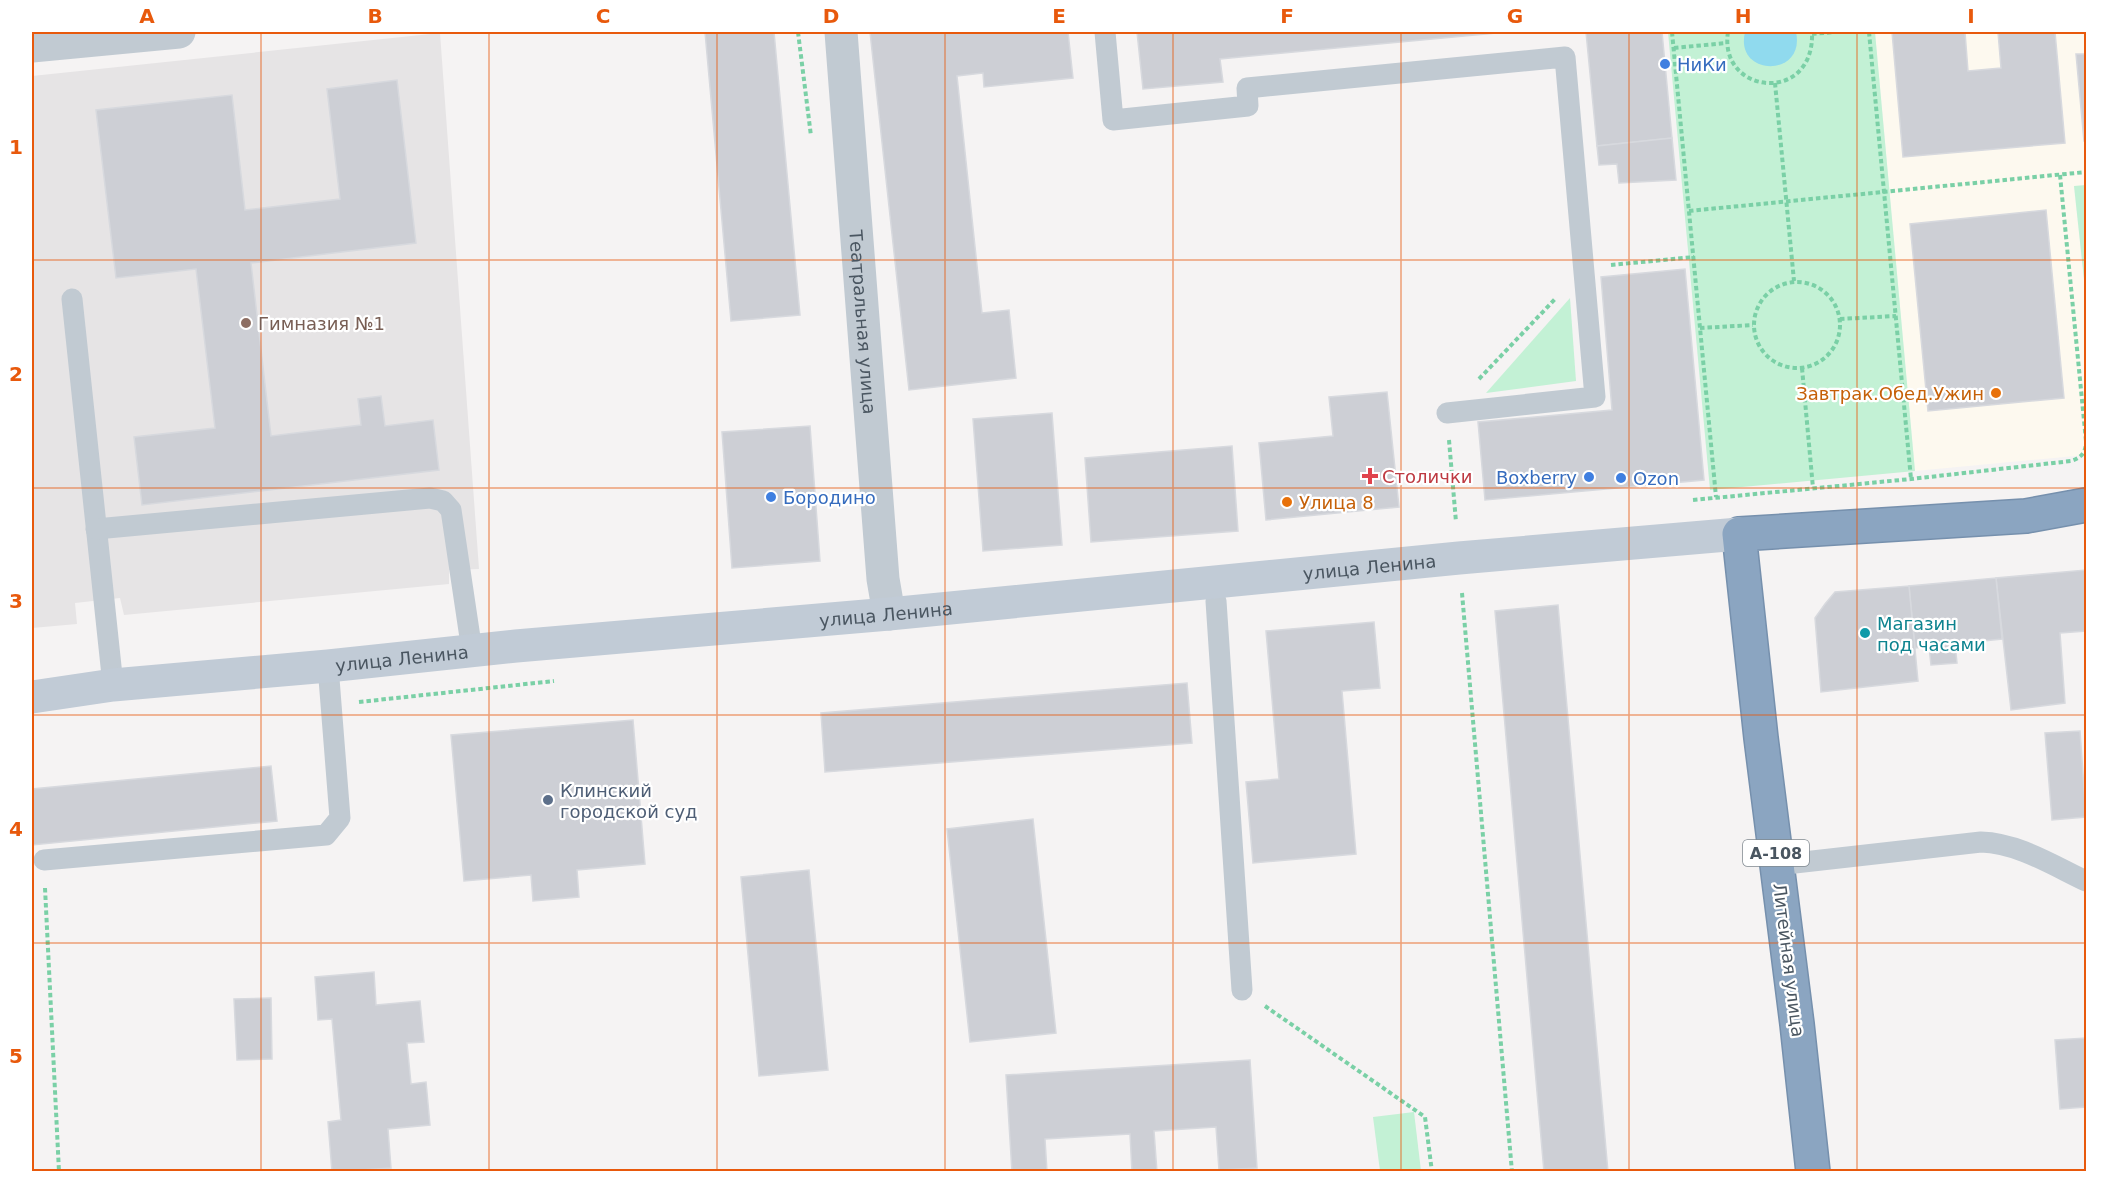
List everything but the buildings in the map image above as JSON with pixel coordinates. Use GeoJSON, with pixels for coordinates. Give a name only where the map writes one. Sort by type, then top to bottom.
{"type":"FeatureCollection","features":[{"type":"Feature","properties":{"kind":"highway"},"geometry":{"type":"LineString","coordinates":[[1739,534],[2026,516],[2086,505]]}},
{"type":"Feature","properties":{"kind":"highway","name":"Литейная улица"},"geometry":{"type":"LineString","coordinates":[[1739,534],[1813,1172]]}},
{"type":"Feature","properties":{"kind":"street"},"geometry":{"type":"LineString","coordinates":[[32,46],[179,32]]}},
{"type":"Feature","properties":{"kind":"street","name":"Театральная улица"},"geometry":{"type":"LineString","coordinates":[[841,32],[883,579],[889,614]]}},
{"type":"Feature","properties":{"kind":"street"},"geometry":{"type":"LineString","coordinates":[[2026,516],[2086,515]]}},
{"type":"Feature","properties":{"kind":"street","name":"улица Ленина"},"geometry":{"type":"LineString","coordinates":[[32,697],[112,685],[889,614],[1459,558],[1739,534]]}},
{"type":"Feature","properties":{"kind":"lane"},"geometry":{"type":"LineString","coordinates":[[1105,32],[1113,120],[1248,106],[1247,88],[1565,57],[1595,397],[1447,413]]}},
{"type":"Feature","properties":{"kind":"lane"},"geometry":{"type":"LineString","coordinates":[[72,299],[112,685]]}},
{"type":"Feature","properties":{"kind":"lane"},"geometry":{"type":"LineString","coordinates":[[96,529],[430,498],[443,501],[451,510],[472,651]]}},
{"type":"Feature","properties":{"kind":"lane"},"geometry":{"type":"LineString","coordinates":[[1216,601],[1242,990]]}},
{"type":"Feature","properties":{"kind":"lane"},"geometry":{"type":"LineString","coordinates":[[44,860],[326,835],[340,818],[328,666]]}},
{"type":"Feature","properties":{"kind":"lane"},"geometry":{"type":"LineString","coordinates":[[1777,865],[1997,842],[2086,881]]}},
{"type":"Feature","properties":{"kind":"path"},"geometry":{"type":"LineString","coordinates":[[1672,32],[1716,497],[1911,479],[2071,461],[2079,458],[2086,443],[2085,412],[2060,175]]}},
{"type":"Feature","properties":{"kind":"path"},"geometry":{"type":"LineString","coordinates":[[1728,32],[1726,43],[1731,61],[1742,75],[1758,82],[1775,83],[1792,78],[1804,66],[1812,50],[1812,33],[1836,32]]}},
{"type":"Feature","properties":{"kind":"path"},"geometry":{"type":"LineString","coordinates":[[1869,32],[1911,479]]}},
{"type":"Feature","properties":{"kind":"path"},"geometry":{"type":"LineString","coordinates":[[1674,48],[1726,43]]}},
{"type":"Feature","properties":{"kind":"path"},"geometry":{"type":"LineString","coordinates":[[1775,83],[1794,281]]}},
{"type":"Feature","properties":{"kind":"path"},"geometry":{"type":"LineString","coordinates":[[1689,211],[2086,172]]}},
{"type":"Feature","properties":{"kind":"path"},"geometry":{"type":"LineString","coordinates":[[1512,1172],[1447,413],[1584,268],[1694,257]]}},
{"type":"Feature","properties":{"kind":"path"},"geometry":{"type":"LineString","coordinates":[[1794,281],[1809,283],[1823,290],[1835,303],[1840,319],[1839,337],[1831,352],[1818,363],[1802,368],[1785,367],[1768,358],[1757,343],[1754,325],[1758,307],[1766,294],[1779,285],[1794,281]]}},
{"type":"Feature","properties":{"kind":"path"},"geometry":{"type":"LineString","coordinates":[[1840,319],[1896,316]]}},
{"type":"Feature","properties":{"kind":"path"},"geometry":{"type":"LineString","coordinates":[[1700,328],[1754,325]]}},
{"type":"Feature","properties":{"kind":"path"},"geometry":{"type":"LineString","coordinates":[[1802,368],[1813,488]]}},
{"type":"Feature","properties":{"kind":"path"},"geometry":{"type":"LineString","coordinates":[[44,860],[59,1172]]}},
{"type":"Feature","properties":{"kind":"path"},"geometry":{"type":"LineString","coordinates":[[1242,990],[1425,1117],[1432,1172]]}},
{"type":"Feature","properties":{"kind":"shaded area"},"geometry":{"type":"Polygon","coordinates":[[[1875,32],[2086,32],[2086,185],[2074,187],[2086,298],[2086,455],[1915,471],[1875,32]]]}},
{"type":"Feature","properties":{"kind":"shaded area","name":"Гимназия №1"},"geometry":{"type":"Polygon","coordinates":[[[440,33],[479,569],[449,570],[449,584],[124,615],[120,598],[75,603],[77,624],[32,628],[32,76],[440,33]]]}},
{"type":"Feature","properties":{"kind":"green space"},"geometry":{"type":"Polygon","coordinates":[[[1668,32],[1875,32],[1915,471],[1710,490],[1668,32]]]}},
{"type":"Feature","properties":{"kind":"green space"},"geometry":{"type":"Polygon","coordinates":[[[2086,185],[2086,298],[2074,186],[2086,185]]]}},
{"type":"Feature","properties":{"kind":"green space"},"geometry":{"type":"Polygon","coordinates":[[[1570,298],[1576,381],[1486,393],[1570,298]]]}},
{"type":"Feature","properties":{"kind":"green space"},"geometry":{"type":"Polygon","coordinates":[[[1414,1112],[1421,1171],[1380,1171],[1373,1117],[1414,1112]]]}},
{"type":"Feature","properties":{"kind":"water"},"geometry":{"type":"Polygon","coordinates":[[[1745,32],[1796,32],[1796,47],[1791,58],[1781,64],[1770,66],[1759,64],[1750,57],[1744,47],[1745,32]]]}},
{"type":"Feature","properties":{"kind":"place","name":"НиКи"},"geometry":{"type":"Point","coordinates":[1665,64]}},
{"type":"Feature","properties":{"kind":"place","name":"Гимназия №1"},"geometry":{"type":"Point","coordinates":[246,323]}},
{"type":"Feature","properties":{"kind":"place","name":"Завтрак.Обед.Ужин"},"geometry":{"type":"Point","coordinates":[1996,393]}},
{"type":"Feature","properties":{"kind":"place","name":"Столички"},"geometry":{"type":"Point","coordinates":[1370,476]}},
{"type":"Feature","properties":{"kind":"place","name":"Boxberry"},"geometry":{"type":"Point","coordinates":[1589,477]}},
{"type":"Feature","properties":{"kind":"place","name":"Ozon"},"geometry":{"type":"Point","coordinates":[1621,478]}},
{"type":"Feature","properties":{"kind":"place","name":"Бородино"},"geometry":{"type":"Point","coordinates":[771,497]}},
{"type":"Feature","properties":{"kind":"place","name":"Улица 8"},"geometry":{"type":"Point","coordinates":[1287,502]}},
{"type":"Feature","properties":{"kind":"place","name":"Магазин под часами"},"geometry":{"type":"Point","coordinates":[1865,633]}},
{"type":"Feature","properties":{"kind":"place","name":"Клинский городской суд"},"geometry":{"type":"Point","coordinates":[548,800]}}]}
